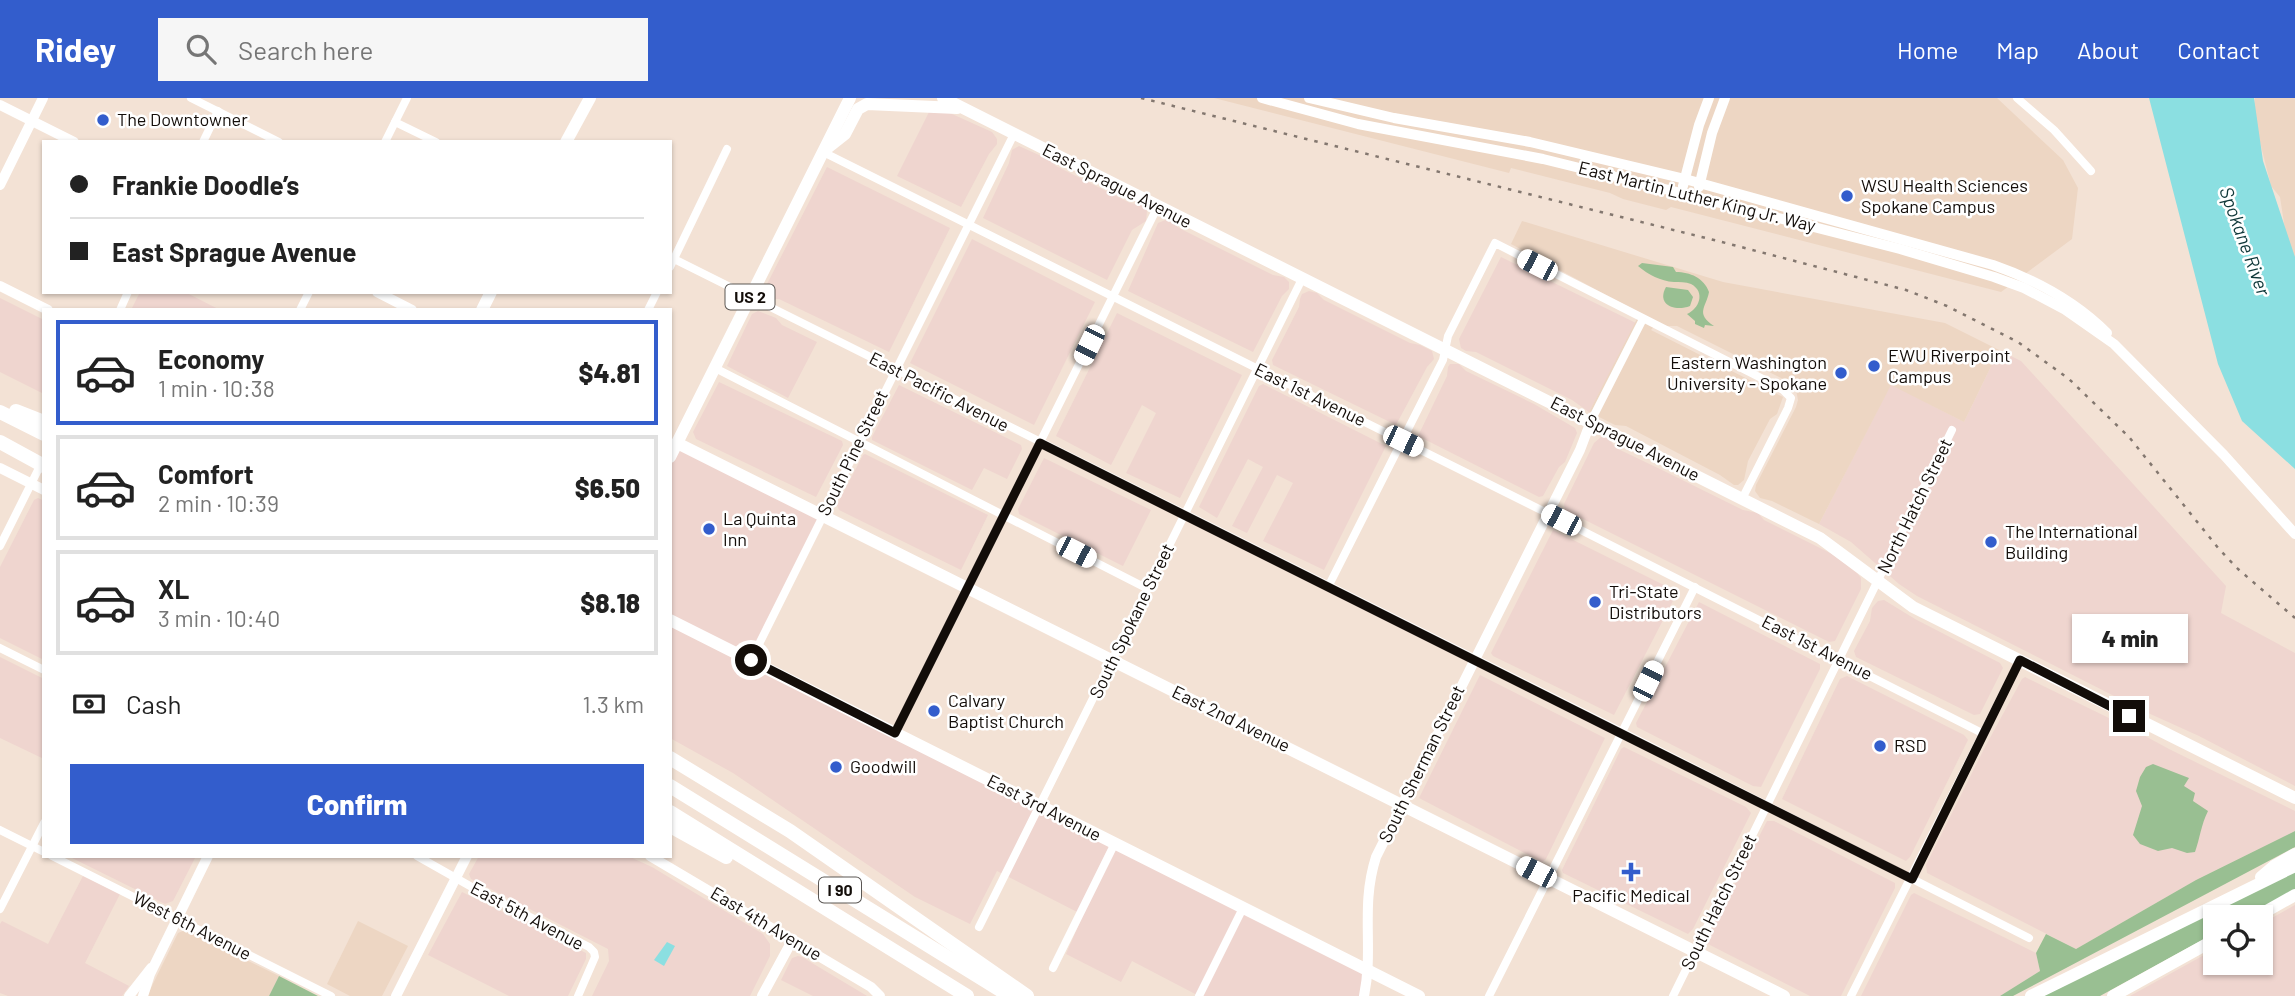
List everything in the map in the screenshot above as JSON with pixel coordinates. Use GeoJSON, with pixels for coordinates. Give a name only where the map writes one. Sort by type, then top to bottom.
{"type":"FeatureCollection","features":[{"type":"Feature","properties":{"kind":"highway"},"geometry":{"type":"LineString","coordinates":[[0,404],[42,421]]}},
{"type":"Feature","properties":{"kind":"highway"},"geometry":{"type":"LineString","coordinates":[[0,412],[42,433]]}},
{"type":"Feature","properties":{"kind":"highway"},"geometry":{"type":"LineString","coordinates":[[0,441],[42,459]]}},
{"type":"Feature","properties":{"kind":"highway"},"geometry":{"type":"LineString","coordinates":[[0,441],[42,465]]}},
{"type":"Feature","properties":{"kind":"highway"},"geometry":{"type":"LineString","coordinates":[[672,759],[790,831],[1027,996]]}},
{"type":"Feature","properties":{"kind":"highway","name":"I 90"},"geometry":{"type":"LineString","coordinates":[[672,787],[1010,996]]}},
{"type":"Feature","properties":{"kind":"highway","name":"I 90"},"geometry":{"type":"LineString","coordinates":[[672,813],[967,996]]}},
{"type":"Feature","properties":{"kind":"highway"},"geometry":{"type":"LineString","coordinates":[[672,827],[856,929]]}},
{"type":"Feature","properties":{"kind":"main road"},"geometry":{"type":"LineString","coordinates":[[567,140],[590,98]]}},
{"type":"Feature","properties":{"kind":"main road","name":"US 2"},"geometry":{"type":"LineString","coordinates":[[674,441],[715,368],[850,98]]}},
{"type":"Feature","properties":{"kind":"main road","name":"East Sprague Avenue"},"geometry":{"type":"LineString","coordinates":[[943,98],[1821,538],[1913,607],[2295,798]]}},
{"type":"Feature","properties":{"kind":"main road"},"geometry":{"type":"LineString","coordinates":[[823,152],[845,134],[862,105],[963,108]]}},
{"type":"Feature","properties":{"kind":"main road","name":"East 2nd Avenue"},"geometry":{"type":"LineString","coordinates":[[674,441],[1784,996]]}},
{"type":"Feature","properties":{"kind":"main road","name":"East 3rd Avenue"},"geometry":{"type":"LineString","coordinates":[[672,621],[1419,996]]}},
{"type":"Feature","properties":{"kind":"main road"},"geometry":{"type":"LineString","coordinates":[[2245,891],[2274,866],[2295,854]]}},
{"type":"Feature","properties":{"kind":"main road"},"geometry":{"type":"LineString","coordinates":[[2031,996],[2295,866]]}},
{"type":"Feature","properties":{"kind":"main road"},"geometry":{"type":"LineString","coordinates":[[2273,907],[2295,895]]}},
{"type":"Feature","properties":{"kind":"main road"},"geometry":{"type":"LineString","coordinates":[[2113,996],[2203,946]]}},
{"type":"Feature","properties":{"kind":"street"},"geometry":{"type":"LineString","coordinates":[[0,186],[43,98]]}},
{"type":"Feature","properties":{"kind":"street"},"geometry":{"type":"LineString","coordinates":[[191,98],[275,140]]}},
{"type":"Feature","properties":{"kind":"street"},"geometry":{"type":"LineString","coordinates":[[386,140],[407,98]]}},
{"type":"Feature","properties":{"kind":"street","name":"East Martin Luther King Jr. Way"},"geometry":{"type":"LineString","coordinates":[[1262,98],[1358,124],[1543,159],[1869,241],[1994,277],[2048,300],[2114,344],[2224,455],[2295,534]]}},
{"type":"Feature","properties":{"kind":"street","name":"East Martin Luther King Jr. Way"},"geometry":{"type":"LineString","coordinates":[[1309,98],[1394,118],[1530,142],[1685,179],[2006,270],[2043,286],[2083,311],[2111,336],[2114,344]]}},
{"type":"Feature","properties":{"kind":"street"},"geometry":{"type":"LineString","coordinates":[[1681,193],[1709,98]]}},
{"type":"Feature","properties":{"kind":"street"},"geometry":{"type":"LineString","coordinates":[[1697,197],[1712,133],[1725,98]]}},
{"type":"Feature","properties":{"kind":"street"},"geometry":{"type":"LineString","coordinates":[[2017,98],[2051,127],[2091,171]]}},
{"type":"Feature","properties":{"kind":"street"},"geometry":{"type":"LineString","coordinates":[[0,105],[70,140]]}},
{"type":"Feature","properties":{"kind":"street"},"geometry":{"type":"LineString","coordinates":[[204,140],[218,111]]}},
{"type":"Feature","properties":{"kind":"street"},"geometry":{"type":"LineString","coordinates":[[395,122],[432,140]]}},
{"type":"Feature","properties":{"kind":"street","name":"South Pine Street"},"geometry":{"type":"LineString","coordinates":[[751,660],[1014,134]]}},
{"type":"Feature","properties":{"kind":"street"},"geometry":{"type":"LineString","coordinates":[[672,259],[727,149]]}},
{"type":"Feature","properties":{"kind":"street","name":"East 1st Avenue"},"geometry":{"type":"LineString","coordinates":[[823,152],[1984,734]]}},
{"type":"Feature","properties":{"kind":"street"},"geometry":{"type":"LineString","coordinates":[[895,733],[1158,206]]}},
{"type":"Feature","properties":{"kind":"street"},"geometry":{"type":"LineString","coordinates":[[1328,587],[1443,360],[1448,336],[1495,243],[1782,389],[1791,398],[1742,499]]}},
{"type":"Feature","properties":{"kind":"street","name":"East Pacific Avenue"},"geometry":{"type":"LineString","coordinates":[[672,261],[750,297],[2029,938]]}},
{"type":"Feature","properties":{"kind":"street","name":"South Spokane Street"},"geometry":{"type":"LineString","coordinates":[[979,927],[1303,278]]}},
{"type":"Feature","properties":{"kind":"street"},"geometry":{"type":"LineString","coordinates":[[0,286],[44,308]]}},
{"type":"Feature","properties":{"kind":"street"},"geometry":{"type":"LineString","coordinates":[[381,294],[407,308]]}},
{"type":"Feature","properties":{"kind":"street","name":"South Sherman Street"},"geometry":{"type":"LineString","coordinates":[[1364,996],[1369,971],[1366,905],[1368,880],[1376,857],[1643,319]]}},
{"type":"Feature","properties":{"kind":"street"},"geometry":{"type":"LineString","coordinates":[[715,368],[1149,589]]}},
{"type":"Feature","properties":{"kind":"street","name":"North Hatch Street"},"geometry":{"type":"LineString","coordinates":[[1878,582],[1952,430]]}},
{"type":"Feature","properties":{"kind":"street"},"geometry":{"type":"LineString","coordinates":[[0,546],[42,464]]}},
{"type":"Feature","properties":{"kind":"street"},"geometry":{"type":"LineString","coordinates":[[0,468],[42,489]]}},
{"type":"Feature","properties":{"kind":"street","name":"South Hatch Street"},"geometry":{"type":"LineString","coordinates":[[1673,996],[1878,582]]}},
{"type":"Feature","properties":{"kind":"street"},"geometry":{"type":"LineString","coordinates":[[1489,996],[1695,587]]}},
{"type":"Feature","properties":{"kind":"street"},"geometry":{"type":"LineString","coordinates":[[0,648],[42,669]]}},
{"type":"Feature","properties":{"kind":"street"},"geometry":{"type":"LineString","coordinates":[[1851,996],[2020,660]]}},
{"type":"Feature","properties":{"kind":"street"},"geometry":{"type":"LineString","coordinates":[[0,909],[42,826]]}},
{"type":"Feature","properties":{"kind":"street"},"geometry":{"type":"LineString","coordinates":[[0,830],[42,851]]}},
{"type":"Feature","properties":{"kind":"street"},"geometry":{"type":"LineString","coordinates":[[1053,968],[1115,843]]}},
{"type":"Feature","properties":{"kind":"street","name":"West 6th Avenue"},"geometry":{"type":"LineString","coordinates":[[56,858],[331,996]]}},
{"type":"Feature","properties":{"kind":"street"},"geometry":{"type":"LineString","coordinates":[[143,996],[155,964],[207,858]]}},
{"type":"Feature","properties":{"kind":"street","name":"East 5th Avenue"},"geometry":{"type":"LineString","coordinates":[[421,858],[579,941],[594,952],[595,957],[578,996]]}},
{"type":"Feature","properties":{"kind":"street"},"geometry":{"type":"LineString","coordinates":[[396,996],[466,858]]}},
{"type":"Feature","properties":{"kind":"street","name":"East 4th Avenue"},"geometry":{"type":"LineString","coordinates":[[653,858],[793,939],[871,987],[880,996]]}},
{"type":"Feature","properties":{"kind":"street"},"geometry":{"type":"LineString","coordinates":[[1199,996],[1243,908]]}},
{"type":"Feature","properties":{"kind":"street"},"geometry":{"type":"LineString","coordinates":[[762,996],[793,939]]}},
{"type":"Feature","properties":{"kind":"street"},"geometry":{"type":"LineString","coordinates":[[130,996],[140,979],[155,964]]}},
{"type":"Feature","properties":{"kind":"shaded area","name":"WSU Health Sciences Spokane Campus"},"geometry":{"type":"Polygon","coordinates":[[[1214,98],[1997,98],[2063,160],[2078,188],[2072,239],[2001,292],[1671,207],[1666,210],[1511,168],[1509,173],[1214,98]]]}},
{"type":"Feature","properties":{"kind":"shaded area"},"geometry":{"type":"Polygon","coordinates":[[[2255,98],[2295,98],[2295,295],[2280,197],[2271,186],[2253,114],[2255,98]]]}},
{"type":"Feature","properties":{"kind":"shaded area"},"geometry":{"type":"Polygon","coordinates":[[[941,109],[992,132],[997,139],[997,144],[961,207],[897,176],[930,110],[941,109]]]}},
{"type":"Feature","properties":{"kind":"shaded area"},"geometry":{"type":"Polygon","coordinates":[[[1019,146],[1130,203],[1141,205],[1147,211],[1146,221],[1132,230],[1107,280],[983,218],[1009,163],[1012,150],[1019,146]]]}},
{"type":"Feature","properties":{"kind":"shaded area"},"geometry":{"type":"Polygon","coordinates":[[[827,167],[950,228],[889,352],[779,299],[770,299],[765,292],[827,167]]]}},
{"type":"Feature","properties":{"kind":"shaded area"},"geometry":{"type":"Polygon","coordinates":[[[1168,219],[1179,228],[1273,275],[1284,277],[1289,282],[1289,289],[1282,296],[1253,352],[1128,291],[1158,223],[1168,219]]]}},
{"type":"Feature","properties":{"kind":"shaded area","name":"EWU Riverpoint Campus"},"geometry":{"type":"Polygon","coordinates":[[[1522,221],[1723,282],[1945,323],[1999,350],[1964,422],[1891,385],[1819,524],[1760,498],[1755,491],[1796,407],[1796,390],[1789,382],[1677,326],[1666,326],[1658,322],[1651,330],[1783,397],[1777,414],[1770,419],[1748,461],[1744,480],[1734,485],[1626,426],[1615,425],[1589,412],[1640,313],[1511,244],[1522,221]]]}},
{"type":"Feature","properties":{"kind":"shaded area"},"geometry":{"type":"Polygon","coordinates":[[[972,239],[1095,302],[1034,425],[910,363],[972,239]]]}},
{"type":"Feature","properties":{"kind":"shaded area"},"geometry":{"type":"Polygon","coordinates":[[[1501,257],[1636,323],[1589,412],[1572,400],[1476,352],[1461,348],[1459,339],[1501,257]]]}},
{"type":"Feature","properties":{"kind":"shaded area"},"geometry":{"type":"Polygon","coordinates":[[[1309,291],[1410,343],[1432,351],[1434,359],[1396,425],[1273,365],[1272,360],[1299,307],[1302,294],[1309,291]]]}},
{"type":"Feature","properties":{"kind":"shaded area"},"geometry":{"type":"Polygon","coordinates":[[[139,294],[189,294],[216,308],[132,308],[139,294]]]}},
{"type":"Feature","properties":{"kind":"shaded area"},"geometry":{"type":"Polygon","coordinates":[[[0,298],[42,319],[42,393],[0,372],[0,298]]]}},
{"type":"Feature","properties":{"kind":"shaded area"},"geometry":{"type":"Polygon","coordinates":[[[758,311],[776,318],[782,325],[817,342],[788,398],[727,366],[752,314],[758,311]]]}},
{"type":"Feature","properties":{"kind":"shaded area"},"geometry":{"type":"Polygon","coordinates":[[[1117,313],[1242,375],[1180,498],[1126,473],[1156,413],[1142,405],[1111,465],[1056,436],[1117,313]]]}},
{"type":"Feature","properties":{"kind":"shaded area"},"geometry":{"type":"Polygon","coordinates":[[[1999,350],[2021,361],[2226,586],[2221,613],[2295,653],[2295,786],[2199,736],[2130,707],[2122,700],[1917,596],[1899,584],[1851,542],[1819,524],[1891,384],[1964,422],[1999,350]]]}},
{"type":"Feature","properties":{"kind":"shaded area"},"geometry":{"type":"Polygon","coordinates":[[[1450,364],[1459,364],[1466,371],[1534,404],[1575,428],[1577,433],[1565,462],[1559,467],[1543,496],[1539,497],[1418,436],[1447,376],[1450,364]]]}},
{"type":"Feature","properties":{"kind":"shaded area"},"geometry":{"type":"Polygon","coordinates":[[[719,382],[842,441],[843,445],[816,497],[696,439],[693,432],[719,382]]]}},
{"type":"Feature","properties":{"kind":"shaded area"},"geometry":{"type":"Polygon","coordinates":[[[1263,384],[1386,446],[1324,570],[1263,541],[1293,483],[1277,475],[1247,533],[1232,526],[1263,467],[1248,459],[1217,518],[1199,507],[1259,386],[1263,384]]]}},
{"type":"Feature","properties":{"kind":"shaded area"},"geometry":{"type":"Polygon","coordinates":[[[899,385],[1021,445],[1022,449],[1007,479],[984,468],[972,490],[872,440],[899,385]]]}},
{"type":"Feature","properties":{"kind":"shaded area"},"geometry":{"type":"Polygon","coordinates":[[[1601,437],[1608,438],[1616,448],[1743,510],[1758,513],[1764,520],[1832,554],[1857,573],[1861,578],[1861,589],[1835,641],[1829,642],[1565,510],[1564,504],[1594,443],[1601,437]]]}},
{"type":"Feature","properties":{"kind":"shaded area"},"geometry":{"type":"Polygon","coordinates":[[[672,440],[823,516],[751,660],[1369,971],[1364,996],[1199,996],[1132,961],[1121,982],[1066,954],[1083,915],[997,871],[970,924],[915,897],[733,773],[672,739],[672,440]]]}},
{"type":"Feature","properties":{"kind":"shaded area"},"geometry":{"type":"Polygon","coordinates":[[[865,454],[988,515],[961,570],[839,510],[837,505],[865,454]]]}},
{"type":"Feature","properties":{"kind":"shaded area"},"geometry":{"type":"Polygon","coordinates":[[[1044,458],[1151,510],[1123,566],[1019,514],[1018,509],[1044,458]]]}},
{"type":"Feature","properties":{"kind":"shaded area"},"geometry":{"type":"Polygon","coordinates":[[[34,500],[42,500],[42,659],[0,638],[0,567],[34,500]]]}},
{"type":"Feature","properties":{"kind":"shaded area"},"geometry":{"type":"Polygon","coordinates":[[[1553,530],[1676,591],[1614,715],[1491,653],[1553,530]]]}},
{"type":"Feature","properties":{"kind":"shaded area"},"geometry":{"type":"Polygon","coordinates":[[[1884,600],[2000,663],[2003,668],[1980,714],[1974,715],[1856,657],[1854,651],[1870,621],[1872,608],[1878,601],[1884,600]]]}},
{"type":"Feature","properties":{"kind":"shaded area"},"geometry":{"type":"Polygon","coordinates":[[[1699,602],[1820,664],[1820,669],[1761,787],[1753,786],[1637,727],[1636,723],[1699,602]]]}},
{"type":"Feature","properties":{"kind":"shaded area"},"geometry":{"type":"Polygon","coordinates":[[[0,657],[42,678],[42,758],[0,738],[0,657]]]}},
{"type":"Feature","properties":{"kind":"shaded area"},"geometry":{"type":"Polygon","coordinates":[[[1480,675],[1605,738],[1546,859],[1542,862],[1419,798],[1480,675]]]}},
{"type":"Feature","properties":{"kind":"shaded area"},"geometry":{"type":"Polygon","coordinates":[[[1847,676],[1964,735],[1968,740],[1906,861],[1782,799],[1840,679],[1847,676]]]}},
{"type":"Feature","properties":{"kind":"shaded area"},"geometry":{"type":"Polygon","coordinates":[[[2025,677],[2113,720],[2129,723],[2134,730],[2169,749],[2295,811],[2295,831],[2196,880],[2076,949],[1927,873],[1926,865],[1984,749],[2025,677]]]}},
{"type":"Feature","properties":{"kind":"shaded area"},"geometry":{"type":"Polygon","coordinates":[[[1624,747],[1746,807],[1751,813],[1693,929],[1688,934],[1563,873],[1562,870],[1624,747]]]}},
{"type":"Feature","properties":{"kind":"shaded area"},"geometry":{"type":"Polygon","coordinates":[[[1767,821],[1774,821],[1895,883],[1895,888],[1841,996],[1810,996],[1708,944],[1708,936],[1767,821]]]}},
{"type":"Feature","properties":{"kind":"shaded area"},"geometry":{"type":"Polygon","coordinates":[[[72,858],[195,858],[173,901],[165,904],[72,858]]]}},
{"type":"Feature","properties":{"kind":"shaded area"},"geometry":{"type":"Polygon","coordinates":[[[478,858],[632,858],[763,934],[770,944],[770,956],[750,996],[592,996],[609,961],[608,949],[471,879],[469,874],[478,858]]]}},
{"type":"Feature","properties":{"kind":"shaded area"},"geometry":{"type":"Polygon","coordinates":[[[83,876],[120,894],[85,963],[129,986],[122,996],[8,996],[0,993],[2,921],[48,944],[83,876]]]}},
{"type":"Feature","properties":{"kind":"shaded area"},"geometry":{"type":"Polygon","coordinates":[[[462,892],[586,953],[586,959],[568,996],[509,996],[428,955],[462,892]]]}},
{"type":"Feature","properties":{"kind":"shaded area"},"geometry":{"type":"Polygon","coordinates":[[[1914,893],[2036,953],[2040,971],[2000,996],[1861,996],[1914,893]]]}},
{"type":"Feature","properties":{"kind":"shaded area"},"geometry":{"type":"Polygon","coordinates":[[[2295,905],[2295,996],[2130,996],[2203,956],[2203,975],[2273,975],[2273,917],[2295,905]]]}},
{"type":"Feature","properties":{"kind":"shaded area"},"geometry":{"type":"Polygon","coordinates":[[[358,921],[408,946],[382,996],[350,996],[327,984],[358,921]]]}},
{"type":"Feature","properties":{"kind":"shaded area"},"geometry":{"type":"Polygon","coordinates":[[[185,930],[279,976],[269,996],[147,996],[178,933],[185,930]]]}},
{"type":"Feature","properties":{"kind":"shaded area"},"geometry":{"type":"Polygon","coordinates":[[[798,956],[867,996],[813,996],[781,980],[792,958],[798,956]]]}},
{"type":"Feature","properties":{"kind":"green space"},"geometry":{"type":"Polygon","coordinates":[[[1642,263],[1673,267],[1676,272],[1686,273],[1700,280],[1709,292],[1703,314],[1714,326],[1705,325],[1704,328],[1695,324],[1687,314],[1695,308],[1699,300],[1696,287],[1689,283],[1655,277],[1638,266],[1642,263]]]}},
{"type":"Feature","properties":{"kind":"green space"},"geometry":{"type":"Polygon","coordinates":[[[1666,287],[1688,290],[1693,297],[1690,306],[1679,308],[1665,303],[1663,298],[1666,287]]]}},
{"type":"Feature","properties":{"kind":"green space"},"geometry":{"type":"Polygon","coordinates":[[[2153,764],[2189,778],[2184,786],[2195,793],[2193,801],[2208,811],[2195,852],[2187,853],[2172,848],[2158,851],[2140,844],[2133,835],[2142,806],[2136,791],[2146,767],[2153,764]]]}},
{"type":"Feature","properties":{"kind":"green space"},"geometry":{"type":"Polygon","coordinates":[[[2295,831],[2295,847],[2013,996],[2000,996],[2040,971],[2036,953],[2046,934],[2076,949],[2196,880],[2295,831]]]}},
{"type":"Feature","properties":{"kind":"green space"},"geometry":{"type":"Polygon","coordinates":[[[2295,871],[2295,890],[2267,905],[2226,905],[2295,871]]]}},
{"type":"Feature","properties":{"kind":"green space"},"geometry":{"type":"Polygon","coordinates":[[[2203,917],[2203,940],[2100,996],[2043,996],[2203,917]]]}},
{"type":"Feature","properties":{"kind":"green space"},"geometry":{"type":"Polygon","coordinates":[[[279,976],[318,996],[269,996],[279,976]]]}},
{"type":"Feature","properties":{"kind":"water","name":"Spokane River"},"geometry":{"type":"Polygon","coordinates":[[[2149,98],[2254,98],[2263,161],[2295,257],[2295,469],[2242,421],[2218,364],[2149,98]]]}},
{"type":"Feature","properties":{"kind":"water"},"geometry":{"type":"Polygon","coordinates":[[[667,942],[675,946],[664,966],[654,960],[667,942]]]}},
{"type":"Feature","properties":{"kind":"railway"},"geometry":{"type":"LineString","coordinates":[[1141,98],[1718,241],[1906,290],[1947,306],[2018,342],[2069,379],[2129,437],[2219,549],[2295,618]]}},
{"type":"Feature","properties":{"kind":"place","name":"The Downtowner"},"geometry":{"type":"Point","coordinates":[103,120]}},
{"type":"Feature","properties":{"kind":"place","name":"WSU Health Sciences Spokane Campus"},"geometry":{"type":"Point","coordinates":[1847,196]}},
{"type":"Feature","properties":{"kind":"place","name":"EWU Riverpoint Campus"},"geometry":{"type":"Point","coordinates":[1874,366]}},
{"type":"Feature","properties":{"kind":"place","name":"Eastern Washington University - Spokane"},"geometry":{"type":"Point","coordinates":[1841,373]}},
{"type":"Feature","properties":{"kind":"place","name":"La Quinta Inn"},"geometry":{"type":"Point","coordinates":[709,529]}},
{"type":"Feature","properties":{"kind":"place","name":"The International Building"},"geometry":{"type":"Point","coordinates":[1991,542]}},
{"type":"Feature","properties":{"kind":"place","name":"Tri-State Distributors"},"geometry":{"type":"Point","coordinates":[1595,602]}},
{"type":"Feature","properties":{"kind":"place","name":"Calvary Baptist Church"},"geometry":{"type":"Point","coordinates":[934,711]}},
{"type":"Feature","properties":{"kind":"place","name":"RSD"},"geometry":{"type":"Point","coordinates":[1880,746]}},
{"type":"Feature","properties":{"kind":"place","name":"Goodwill"},"geometry":{"type":"Point","coordinates":[836,767]}},
{"type":"Feature","properties":{"kind":"place","name":"Pacific Medical"},"geometry":{"type":"Point","coordinates":[1631,872]}},
{"type":"Feature","properties":{"kind":"route"},"geometry":{"type":"LineString","coordinates":[[751,660],[895,733],[1040,443],[1912,879],[2020,660],[2129,716]]}}]}
